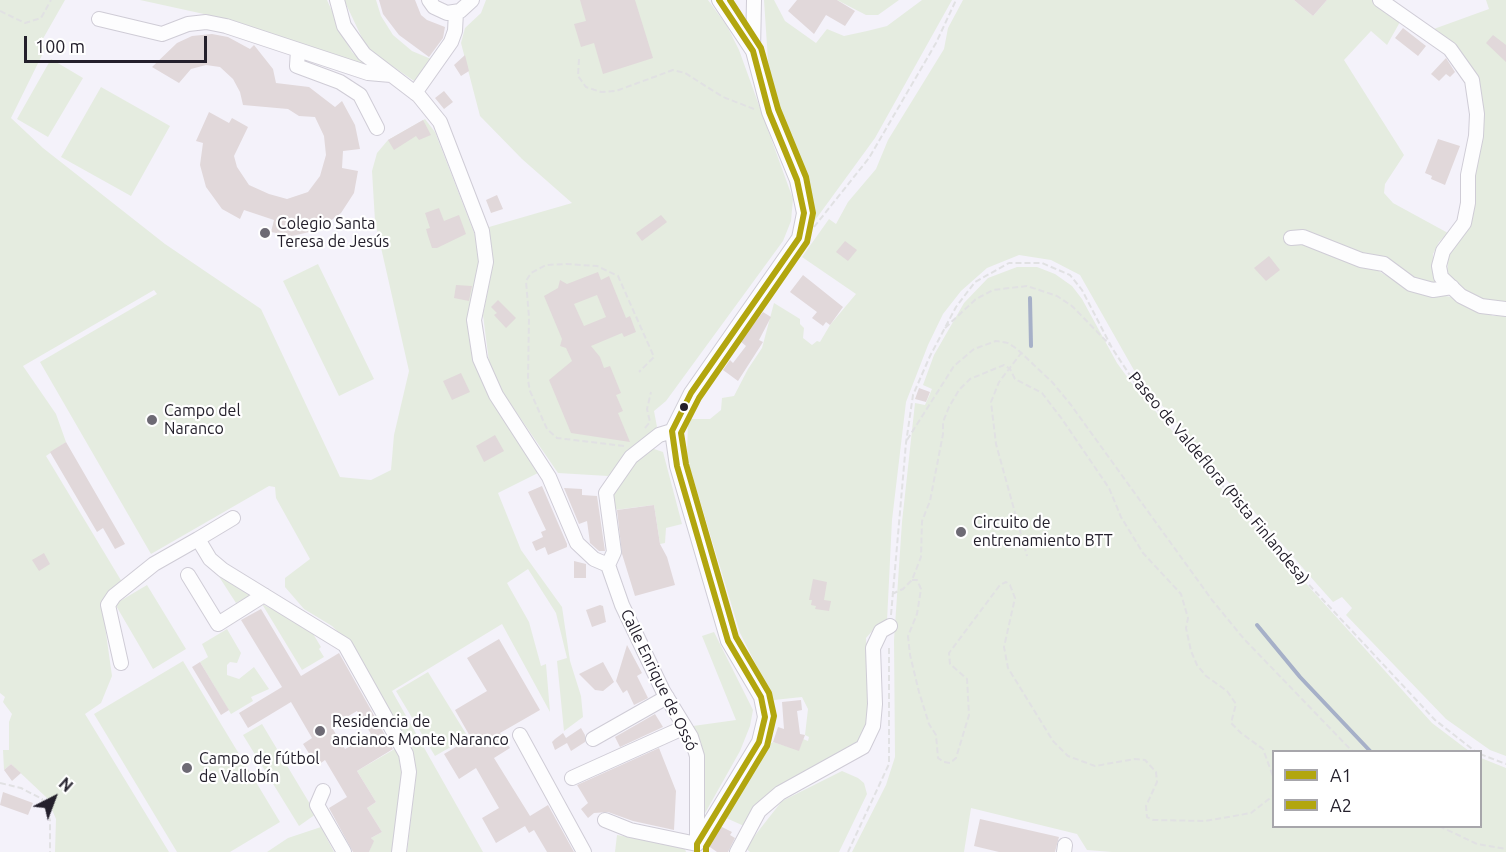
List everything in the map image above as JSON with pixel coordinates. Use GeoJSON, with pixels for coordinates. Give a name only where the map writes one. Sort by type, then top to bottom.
{"type":"FeatureCollection","features":[{"type":"Feature","properties":{"kind":"street"},"geometry":{"type":"LineString","coordinates":[[337,0],[344,26],[364,54],[415,93],[440,122],[482,231],[486,262],[474,320],[480,359],[496,395],[549,477],[577,543],[594,559],[608,565],[614,552],[606,492],[631,458],[659,435],[672,431]]}},
{"type":"Feature","properties":{"kind":"street"},"geometry":{"type":"LineString","coordinates":[[429,0],[440,11],[456,12],[466,8],[472,0]]}},
{"type":"Feature","properties":{"kind":"street"},"geometry":{"type":"LineString","coordinates":[[719,0],[753,51]]}},
{"type":"Feature","properties":{"kind":"street"},"geometry":{"type":"LineString","coordinates":[[605,820],[630,830],[697,848],[759,742],[765,717],[761,696],[728,640],[677,466],[672,431],[691,393],[799,238],[804,213],[797,180],[769,112],[753,51],[754,0]]}},
{"type":"Feature","properties":{"kind":"street"},"geometry":{"type":"LineString","coordinates":[[1380,0],[1450,49],[1472,80],[1476,98],[1476,136],[1468,175],[1468,203],[1464,222],[1443,251],[1439,266],[1441,277],[1461,296],[1481,306],[1506,309]]}},
{"type":"Feature","properties":{"kind":"street"},"geometry":{"type":"LineString","coordinates":[[415,93],[451,42],[455,31],[456,12]]}},
{"type":"Feature","properties":{"kind":"street"},"geometry":{"type":"LineString","coordinates":[[99,19],[162,34],[188,24],[206,22],[368,73],[391,75]]}},
{"type":"Feature","properties":{"kind":"street"},"geometry":{"type":"LineString","coordinates":[[298,50],[297,66],[340,82],[360,95],[377,128]]}},
{"type":"Feature","properties":{"kind":"street"},"geometry":{"type":"LineString","coordinates":[[1291,238],[1303,237],[1361,260],[1384,264],[1411,284],[1433,290],[1452,287]]}},
{"type":"Feature","properties":{"kind":"street"},"geometry":{"type":"LineString","coordinates":[[121,663],[108,605],[114,596],[154,564],[233,518]]}},
{"type":"Feature","properties":{"kind":"street"},"geometry":{"type":"LineString","coordinates":[[198,539],[210,559],[223,570],[345,645],[394,728],[406,754],[409,772],[399,852]]}},
{"type":"Feature","properties":{"kind":"street","name":"Calle Enrique de Ossó"},"geometry":{"type":"LineString","coordinates":[[608,565],[622,605],[698,756],[697,848]]}},
{"type":"Feature","properties":{"kind":"street"},"geometry":{"type":"LineString","coordinates":[[188,575],[218,624],[264,596]]}},
{"type":"Feature","properties":{"kind":"street"},"geometry":{"type":"LineString","coordinates":[[737,852],[759,811],[780,793],[863,747],[873,726],[875,704],[873,648],[881,631],[890,626]]}},
{"type":"Feature","properties":{"kind":"street"},"geometry":{"type":"LineString","coordinates":[[593,739],[667,697]]}},
{"type":"Feature","properties":{"kind":"street"},"geometry":{"type":"LineString","coordinates":[[572,778],[685,727]]}},
{"type":"Feature","properties":{"kind":"street"},"geometry":{"type":"LineString","coordinates":[[520,735],[584,852]]}},
{"type":"Feature","properties":{"kind":"street"},"geometry":{"type":"LineString","coordinates":[[323,791],[317,806],[344,852]]}},
{"type":"Feature","properties":{"kind":"path"},"geometry":{"type":"LineString","coordinates":[[0,11],[25,23],[42,18],[51,0]]}},
{"type":"Feature","properties":{"kind":"path"},"geometry":{"type":"LineString","coordinates":[[799,238],[823,219],[869,158],[936,43],[956,0]]}},
{"type":"Feature","properties":{"kind":"path"},"geometry":{"type":"LineString","coordinates":[[579,59],[578,76],[586,87],[601,92],[616,91],[673,70],[686,73],[723,97],[746,107],[769,112]]}},
{"type":"Feature","properties":{"kind":"path","name":"Paseo de Valdeflora (Pista Finlandesa)"},"geometry":{"type":"LineString","coordinates":[[848,852],[888,764],[892,594],[906,443],[913,395],[943,330],[964,296],[985,274],[1009,263],[1032,261],[1051,266],[1070,275],[1082,290],[1112,348],[1135,383],[1284,558],[1436,720],[1474,750]]}},
{"type":"Feature","properties":{"kind":"path"},"geometry":{"type":"LineString","coordinates":[[629,447],[557,438],[547,429],[530,391],[528,380],[529,317],[526,281],[531,273],[546,265],[566,264],[597,266],[618,276],[654,357],[639,372]]}},
{"type":"Feature","properties":{"kind":"path"},"geometry":{"type":"LineString","coordinates":[[943,330],[976,300],[993,290],[1027,286],[1057,296],[1072,306],[1112,348]]}},
{"type":"Feature","properties":{"kind":"path"},"geometry":{"type":"LineString","coordinates":[[906,443],[954,366],[974,349],[996,341],[1008,343],[1022,352],[1071,405],[1231,623],[1351,750]]}},
{"type":"Feature","properties":{"kind":"path"},"geometry":{"type":"LineString","coordinates":[[1022,352],[1014,359],[1010,369],[999,382],[991,402],[996,444],[1027,556]]}},
{"type":"Feature","properties":{"kind":"path"},"geometry":{"type":"LineString","coordinates":[[892,594],[903,589],[912,579],[921,557],[923,544],[921,524],[930,501],[943,434],[943,422],[949,407],[959,390],[970,379],[1004,365],[1010,369],[1015,379],[1042,393],[1109,488],[1121,517],[1143,553],[1181,594],[1188,618],[1186,628],[1191,651],[1197,664],[1206,676],[1227,691],[1236,704],[1231,723],[1240,733],[1263,749],[1272,773]]}},
{"type":"Feature","properties":{"kind":"path"},"geometry":{"type":"LineString","coordinates":[[642,431],[650,422],[647,408],[651,392]]}},
{"type":"Feature","properties":{"kind":"path"},"geometry":{"type":"LineString","coordinates":[[912,579],[917,580],[921,589],[917,614],[908,636],[910,655],[929,724],[936,735],[938,758],[944,762],[950,763],[956,758],[969,715],[967,679],[950,664],[949,653],[1000,585],[1006,582],[1010,585],[1015,598],[1004,647],[1008,668],[1053,741],[1068,756],[1095,766],[1135,759],[1145,760],[1155,772],[1157,783],[1146,806],[1146,814],[1154,820],[1205,821],[1251,813],[1272,797]]}},
{"type":"Feature","properties":{"kind":"path"},"geometry":{"type":"LineString","coordinates":[[1482,755],[1506,764]]}},
{"type":"Feature","properties":{"kind":"path"},"geometry":{"type":"LineString","coordinates":[[0,783],[21,788],[42,799],[50,820],[50,852]]}},
{"type":"Feature","properties":{"kind":"path"},"geometry":{"type":"LineString","coordinates":[[1443,828],[1477,844],[1506,849]]}},
{"type":"Feature","properties":{"kind":"shaded area"},"geometry":{"type":"Polygon","coordinates":[[[0,0],[65,0],[40,44],[46,47],[11,118],[43,148],[165,244],[261,309],[340,477],[371,480],[391,470],[394,435],[409,371],[375,221],[372,171],[377,153],[388,140],[425,119],[435,132],[475,235],[479,257],[469,323],[472,355],[488,393],[540,472],[498,493],[521,550],[562,607],[570,661],[581,696],[583,717],[564,731],[557,661],[567,658],[556,613],[528,569],[507,583],[529,622],[541,666],[546,664],[550,712],[502,624],[392,691],[483,852],[407,852],[416,776],[411,747],[350,644],[332,626],[304,609],[285,587],[285,578],[310,559],[276,498],[275,487],[269,486],[151,554],[40,362],[157,294],[154,290],[23,366],[56,414],[66,442],[46,456],[122,582],[105,600],[105,626],[112,676],[101,703],[85,714],[169,852],[55,852],[56,819],[47,798],[11,764],[4,770],[3,750],[9,750],[9,722],[12,714],[3,702],[5,697],[0,693],[0,0]]]}},
{"type":"Feature","properties":{"kind":"shaded area"},"geometry":{"type":"Polygon","coordinates":[[[140,0],[327,0],[345,40],[352,52],[363,62],[361,67],[213,16],[140,0]]]}},
{"type":"Feature","properties":{"kind":"shaded area"},"geometry":{"type":"Polygon","coordinates":[[[344,0],[376,0],[381,16],[393,35],[412,51],[431,59],[414,81],[372,52],[363,40],[344,0]]]}},
{"type":"Feature","properties":{"kind":"shaded area"},"geometry":{"type":"Polygon","coordinates":[[[486,0],[708,0],[727,26],[739,50],[793,199],[791,221],[783,241],[666,401],[654,411],[657,427],[633,447],[608,476],[558,473],[501,390],[489,362],[483,315],[493,264],[489,227],[572,203],[522,159],[480,116],[461,43],[465,28],[481,13],[486,0]]]}},
{"type":"Feature","properties":{"kind":"shaded area"},"geometry":{"type":"Polygon","coordinates":[[[764,0],[774,0],[785,21],[816,43],[827,29],[844,36],[867,31],[887,26],[922,0],[952,0],[875,138],[813,223],[814,203],[784,126],[769,76],[764,0]]]}},
{"type":"Feature","properties":{"kind":"shaded area"},"geometry":{"type":"Polygon","coordinates":[[[837,0],[899,0],[878,15],[866,15],[837,0]]]}},
{"type":"Feature","properties":{"kind":"shaded area"},"geometry":{"type":"Polygon","coordinates":[[[963,0],[1294,0],[1313,16],[1327,0],[1373,0],[1400,22],[1387,45],[1371,31],[1344,60],[1404,155],[1385,184],[1384,193],[1393,203],[1448,233],[1439,242],[1433,254],[1436,283],[1433,285],[1420,282],[1380,256],[1361,254],[1305,232],[1296,230],[1287,232],[1288,243],[1298,241],[1377,270],[1409,289],[1451,297],[1493,316],[1506,315],[1506,756],[1490,750],[1446,719],[1346,615],[1352,608],[1342,597],[1333,602],[1316,583],[1139,379],[1080,275],[1051,260],[1019,255],[987,268],[961,291],[943,314],[928,345],[906,402],[892,520],[887,621],[874,629],[866,638],[870,719],[859,742],[744,826],[724,817],[767,746],[773,742],[799,750],[803,739],[808,741],[809,737],[805,735],[808,709],[802,697],[774,700],[740,633],[687,458],[688,419],[710,419],[721,410],[722,398],[734,396],[762,348],[774,303],[800,319],[800,324],[804,328],[803,338],[812,345],[817,341],[820,342],[830,325],[856,294],[802,257],[829,219],[836,224],[848,202],[876,169],[888,140],[944,49],[948,28],[963,0]]]}},
{"type":"Feature","properties":{"kind":"shaded area"},"geometry":{"type":"Polygon","coordinates":[[[1486,0],[1506,0],[1506,304],[1476,299],[1453,282],[1447,272],[1449,252],[1465,230],[1479,99],[1431,30],[1489,9],[1486,0]]]}},
{"type":"Feature","properties":{"kind":"shaded area"},"geometry":{"type":"Polygon","coordinates":[[[51,59],[83,78],[48,137],[17,119],[51,59]]]}},
{"type":"Feature","properties":{"kind":"shaded area"},"geometry":{"type":"Polygon","coordinates":[[[101,87],[170,126],[131,196],[61,157],[101,87]]]}},
{"type":"Feature","properties":{"kind":"shaded area"},"geometry":{"type":"Polygon","coordinates":[[[318,264],[374,379],[339,396],[283,281],[318,264]]]}},
{"type":"Feature","properties":{"kind":"shaded area"},"geometry":{"type":"Polygon","coordinates":[[[1017,267],[1037,267],[1055,274],[1072,286],[1082,299],[1117,363],[1133,385],[1246,517],[1432,723],[1468,750],[1272,750],[1272,828],[1482,828],[1482,758],[1506,768],[1506,852],[1112,852],[1087,850],[1077,834],[971,808],[964,852],[852,852],[886,785],[895,757],[894,640],[902,522],[915,403],[925,405],[932,389],[923,385],[934,355],[964,303],[988,278],[1017,267]]]}},
{"type":"Feature","properties":{"kind":"shaded area"},"geometry":{"type":"Polygon","coordinates":[[[651,448],[663,452],[682,524],[666,528],[665,543],[660,544],[654,505],[615,510],[613,494],[632,463],[651,448]]]}},
{"type":"Feature","properties":{"kind":"shaded area"},"geometry":{"type":"Polygon","coordinates":[[[216,572],[253,594],[236,603],[216,572]]]}},
{"type":"Feature","properties":{"kind":"shaded area"},"geometry":{"type":"Polygon","coordinates":[[[147,585],[186,649],[153,669],[115,604],[147,585]]]}},
{"type":"Feature","properties":{"kind":"shaded area"},"geometry":{"type":"Polygon","coordinates":[[[262,604],[309,627],[324,657],[302,670],[262,604]]]}},
{"type":"Feature","properties":{"kind":"shaded area"},"geometry":{"type":"Polygon","coordinates":[[[227,629],[241,653],[237,663],[230,662],[227,665],[227,675],[239,679],[254,667],[269,689],[251,697],[253,701],[231,714],[200,662],[208,657],[202,644],[227,629]]]}},
{"type":"Feature","properties":{"kind":"shaded area"},"geometry":{"type":"Polygon","coordinates":[[[714,632],[753,710],[750,726],[740,751],[704,815],[702,814],[703,760],[700,741],[693,726],[736,720],[702,636],[714,632]]]}},
{"type":"Feature","properties":{"kind":"shaded area","name":"Campo de fútbol de Vallobín"},"geometry":{"type":"Polygon","coordinates":[[[183,661],[280,822],[230,852],[177,852],[94,714],[183,661]]]}},
{"type":"Feature","properties":{"kind":"shaded area"},"geometry":{"type":"Polygon","coordinates":[[[428,672],[468,737],[435,756],[396,691],[428,672]]]}},
{"type":"Feature","properties":{"kind":"shaded area"},"geometry":{"type":"Polygon","coordinates":[[[262,724],[316,814],[299,826],[243,735],[262,724]]]}},
{"type":"Feature","properties":{"kind":"shaded area"},"geometry":{"type":"Polygon","coordinates":[[[398,747],[405,771],[394,852],[369,852],[373,841],[371,838],[382,832],[367,808],[376,802],[357,771],[398,747]]]}},
{"type":"Feature","properties":{"kind":"shaded area"},"geometry":{"type":"Polygon","coordinates":[[[842,771],[864,783],[867,794],[839,852],[750,852],[745,848],[782,801],[842,771]]]}},
{"type":"Feature","properties":{"kind":"shaded area"},"geometry":{"type":"Polygon","coordinates":[[[321,827],[334,852],[267,852],[288,838],[321,827]]]}},
{"type":"Feature","properties":{"kind":"shaded area"},"geometry":{"type":"Polygon","coordinates":[[[617,835],[684,846],[686,852],[615,852],[617,835]]]}},
{"type":"Feature","properties":{"kind":"building"},"geometry":{"type":"Polygon","coordinates":[[[379,0],[415,0],[421,15],[445,27],[443,38],[429,57],[399,35],[383,14],[379,0]]]}},
{"type":"Feature","properties":{"kind":"building"},"geometry":{"type":"Polygon","coordinates":[[[580,0],[635,0],[653,58],[603,74],[594,43],[581,47],[574,24],[586,21],[580,0]]]}},
{"type":"Feature","properties":{"kind":"building"},"geometry":{"type":"Polygon","coordinates":[[[797,0],[837,0],[855,11],[845,26],[826,15],[814,34],[788,11],[797,0]]]}},
{"type":"Feature","properties":{"kind":"building"},"geometry":{"type":"Polygon","coordinates":[[[1294,0],[1327,0],[1313,16],[1294,0]]]}},
{"type":"Feature","properties":{"kind":"building"},"geometry":{"type":"Polygon","coordinates":[[[1403,28],[1426,46],[1418,56],[1395,38],[1403,28]]]}},
{"type":"Feature","properties":{"kind":"building"},"geometry":{"type":"Polygon","coordinates":[[[212,34],[228,37],[250,49],[254,45],[273,69],[276,83],[309,87],[335,107],[342,101],[355,125],[360,149],[343,151],[342,168],[358,171],[354,193],[341,213],[318,230],[292,236],[271,232],[274,220],[244,210],[240,219],[222,209],[206,187],[200,165],[203,143],[196,141],[209,112],[229,123],[232,118],[248,127],[234,156],[237,167],[249,185],[269,194],[287,199],[308,192],[320,176],[326,155],[324,136],[315,117],[299,116],[288,109],[243,105],[240,92],[233,79],[220,67],[206,65],[191,69],[179,83],[152,67],[177,43],[192,36],[212,34]]]}},
{"type":"Feature","properties":{"kind":"building"},"geometry":{"type":"Polygon","coordinates":[[[1493,35],[1506,45],[1506,62],[1486,43],[1493,35]]]}},
{"type":"Feature","properties":{"kind":"building"},"geometry":{"type":"Polygon","coordinates":[[[465,55],[469,71],[461,76],[454,65],[465,55]]]}},
{"type":"Feature","properties":{"kind":"building"},"geometry":{"type":"Polygon","coordinates":[[[1446,58],[1455,72],[1450,77],[1446,74],[1439,81],[1431,74],[1446,58]]]}},
{"type":"Feature","properties":{"kind":"building"},"geometry":{"type":"Polygon","coordinates":[[[444,91],[453,102],[444,109],[435,98],[444,91]]]}},
{"type":"Feature","properties":{"kind":"building"},"geometry":{"type":"Polygon","coordinates":[[[423,120],[431,135],[419,140],[416,136],[394,150],[388,140],[423,120]]]}},
{"type":"Feature","properties":{"kind":"building"},"geometry":{"type":"Polygon","coordinates":[[[1438,139],[1460,146],[1445,185],[1431,179],[1432,176],[1425,173],[1438,139]]]}},
{"type":"Feature","properties":{"kind":"building"},"geometry":{"type":"Polygon","coordinates":[[[497,195],[503,209],[491,213],[486,200],[497,195]]]}},
{"type":"Feature","properties":{"kind":"building"},"geometry":{"type":"Polygon","coordinates":[[[439,208],[444,221],[459,215],[466,234],[437,248],[432,248],[426,229],[430,228],[425,213],[439,208]]]}},
{"type":"Feature","properties":{"kind":"building"},"geometry":{"type":"Polygon","coordinates":[[[661,215],[667,222],[642,241],[636,233],[661,215]]]}},
{"type":"Feature","properties":{"kind":"building"},"geometry":{"type":"Polygon","coordinates":[[[845,241],[857,250],[848,261],[836,252],[845,241]]]}},
{"type":"Feature","properties":{"kind":"building"},"geometry":{"type":"Polygon","coordinates":[[[1269,256],[1280,270],[1266,281],[1254,268],[1269,256]]]}},
{"type":"Feature","properties":{"kind":"building"},"geometry":{"type":"Polygon","coordinates":[[[598,272],[601,280],[609,276],[626,318],[630,316],[636,332],[624,337],[622,333],[591,346],[600,357],[604,368],[610,366],[621,393],[616,395],[623,411],[618,413],[630,442],[571,433],[549,380],[572,361],[566,348],[560,346],[562,339],[544,296],[558,288],[560,280],[567,284],[598,272]],[[597,295],[574,304],[584,326],[606,317],[597,295]]]}},
{"type":"Feature","properties":{"kind":"building"},"geometry":{"type":"Polygon","coordinates":[[[803,275],[843,307],[830,325],[826,322],[823,326],[812,318],[817,312],[790,292],[803,275]]]}},
{"type":"Feature","properties":{"kind":"building"},"geometry":{"type":"Polygon","coordinates":[[[456,285],[472,286],[469,301],[454,298],[456,285]]]}},
{"type":"Feature","properties":{"kind":"building"},"geometry":{"type":"Polygon","coordinates":[[[498,300],[516,318],[506,328],[494,315],[497,313],[491,307],[498,300]]]}},
{"type":"Feature","properties":{"kind":"building"},"geometry":{"type":"Polygon","coordinates":[[[763,312],[771,317],[759,340],[763,342],[738,381],[723,370],[730,360],[733,363],[746,346],[740,341],[763,312]]]}},
{"type":"Feature","properties":{"kind":"building"},"geometry":{"type":"Polygon","coordinates":[[[461,373],[470,392],[452,400],[443,381],[461,373]]]}},
{"type":"Feature","properties":{"kind":"building"},"geometry":{"type":"Polygon","coordinates":[[[919,388],[930,392],[926,402],[915,399],[919,388]]]}},
{"type":"Feature","properties":{"kind":"building"},"geometry":{"type":"Polygon","coordinates":[[[495,435],[504,451],[484,462],[476,446],[495,435]]]}},
{"type":"Feature","properties":{"kind":"building"},"geometry":{"type":"Polygon","coordinates":[[[66,442],[125,544],[115,549],[103,528],[97,532],[50,452],[66,442]]]}},
{"type":"Feature","properties":{"kind":"building"},"geometry":{"type":"Polygon","coordinates":[[[542,486],[567,544],[567,547],[548,555],[545,547],[536,551],[532,542],[543,537],[541,532],[546,530],[528,492],[542,486]]]}},
{"type":"Feature","properties":{"kind":"building"},"geometry":{"type":"Polygon","coordinates":[[[564,488],[582,489],[582,495],[597,496],[605,551],[599,551],[590,543],[587,521],[579,524],[564,488]]]}},
{"type":"Feature","properties":{"kind":"building"},"geometry":{"type":"Polygon","coordinates":[[[654,505],[660,544],[667,557],[675,585],[635,596],[622,554],[617,510],[654,505]]]}},
{"type":"Feature","properties":{"kind":"building"},"geometry":{"type":"Polygon","coordinates":[[[44,553],[50,564],[39,571],[32,560],[44,553]]]}},
{"type":"Feature","properties":{"kind":"building"},"geometry":{"type":"Polygon","coordinates":[[[574,561],[586,564],[586,578],[574,578],[574,561]]]}},
{"type":"Feature","properties":{"kind":"building"},"geometry":{"type":"Polygon","coordinates":[[[813,579],[827,582],[824,600],[831,601],[829,611],[815,609],[816,606],[811,605],[812,600],[809,600],[813,579]]]}},
{"type":"Feature","properties":{"kind":"building"},"geometry":{"type":"Polygon","coordinates":[[[603,606],[606,622],[592,627],[586,610],[603,606]]]}},
{"type":"Feature","properties":{"kind":"building","name":"Residencia de ancianos Monte Naranco"},"geometry":{"type":"Polygon","coordinates":[[[261,609],[301,676],[339,653],[393,749],[357,771],[376,802],[367,808],[382,832],[371,838],[374,841],[369,852],[353,852],[329,808],[347,797],[325,760],[317,766],[303,744],[312,738],[291,702],[248,728],[239,713],[282,687],[241,620],[261,609]],[[357,711],[331,726],[345,749],[371,734],[357,711]]]}},
{"type":"Feature","properties":{"kind":"building"},"geometry":{"type":"Polygon","coordinates":[[[499,639],[540,710],[500,733],[510,748],[494,758],[530,816],[548,805],[574,852],[547,852],[534,830],[529,833],[525,826],[496,843],[482,818],[499,808],[476,768],[459,779],[444,754],[471,738],[455,710],[487,691],[467,658],[499,639]]]}},
{"type":"Feature","properties":{"kind":"building"},"geometry":{"type":"Polygon","coordinates":[[[627,645],[642,673],[637,676],[648,698],[634,705],[627,690],[623,693],[616,681],[627,645]]]}},
{"type":"Feature","properties":{"kind":"building"},"geometry":{"type":"Polygon","coordinates":[[[200,662],[229,710],[221,715],[192,667],[200,662]]]}},
{"type":"Feature","properties":{"kind":"building"},"geometry":{"type":"Polygon","coordinates":[[[603,662],[614,682],[603,691],[595,690],[579,674],[603,662]]]}},
{"type":"Feature","properties":{"kind":"building"},"geometry":{"type":"Polygon","coordinates":[[[801,700],[802,710],[797,711],[800,734],[805,735],[799,751],[773,742],[778,727],[784,729],[782,702],[801,700]]]}},
{"type":"Feature","properties":{"kind":"building"},"geometry":{"type":"Polygon","coordinates":[[[655,714],[663,727],[620,747],[615,737],[655,714]]]}},
{"type":"Feature","properties":{"kind":"building"},"geometry":{"type":"Polygon","coordinates":[[[581,728],[585,735],[585,742],[571,751],[567,743],[555,750],[552,742],[555,739],[563,733],[566,738],[581,728]]]}},
{"type":"Feature","properties":{"kind":"building"},"geometry":{"type":"Polygon","coordinates":[[[659,748],[676,791],[674,830],[633,821],[608,812],[594,813],[588,818],[581,809],[588,803],[577,785],[659,748]]]}},
{"type":"Feature","properties":{"kind":"building"},"geometry":{"type":"Polygon","coordinates":[[[11,764],[21,773],[12,781],[4,770],[11,764]]]}},
{"type":"Feature","properties":{"kind":"building"},"geometry":{"type":"Polygon","coordinates":[[[3,792],[33,803],[28,815],[0,805],[3,792]]]}},
{"type":"Feature","properties":{"kind":"building"},"geometry":{"type":"Polygon","coordinates":[[[980,819],[1059,837],[1055,852],[999,852],[974,846],[980,819]]]}},
{"type":"Feature","properties":{"kind":"building"},"geometry":{"type":"Polygon","coordinates":[[[720,826],[732,832],[730,835],[735,838],[728,852],[717,852],[707,845],[720,826]]]}},
{"type":"Feature","properties":{"kind":"waterway"},"geometry":{"type":"LineString","coordinates":[[1030,298],[1031,346]]}},
{"type":"Feature","properties":{"kind":"waterway"},"geometry":{"type":"LineString","coordinates":[[1257,625],[1300,677],[1369,750]]}},
{"type":"Feature","properties":{"kind":"transit line","name":"A1"},"geometry":{"type":"LineString","coordinates":[[697,852],[697,844],[759,742],[765,717],[761,697],[728,641],[677,466],[672,431],[691,393],[799,238],[804,213],[797,180],[769,112],[753,51],[719,0]]}},
{"type":"Feature","properties":{"kind":"transit line","name":"A2"},"geometry":{"type":"LineString","coordinates":[[706,852],[706,847],[767,746],[774,716],[769,693],[736,637],[686,464],[681,433],[699,398],[807,242],[813,213],[806,177],[778,109],[761,48],[730,0]]}},
{"type":"Feature","properties":{"kind":"place","name":"Colegio Santa Teresa de Jesús"},"geometry":{"type":"Point","coordinates":[265,233]}},
{"type":"Feature","properties":{"kind":"place","name":"Campo del Naranco"},"geometry":{"type":"Point","coordinates":[152,420]}},
{"type":"Feature","properties":{"kind":"place","name":"Circuito de entrenamiento BTT"},"geometry":{"type":"Point","coordinates":[961,532]}},
{"type":"Feature","properties":{"kind":"place","name":"Residencia de ancianos Monte Naranco"},"geometry":{"type":"Point","coordinates":[320,731]}},
{"type":"Feature","properties":{"kind":"place","name":"Campo de fútbol de Vallobín"},"geometry":{"type":"Point","coordinates":[187,768]}}]}
